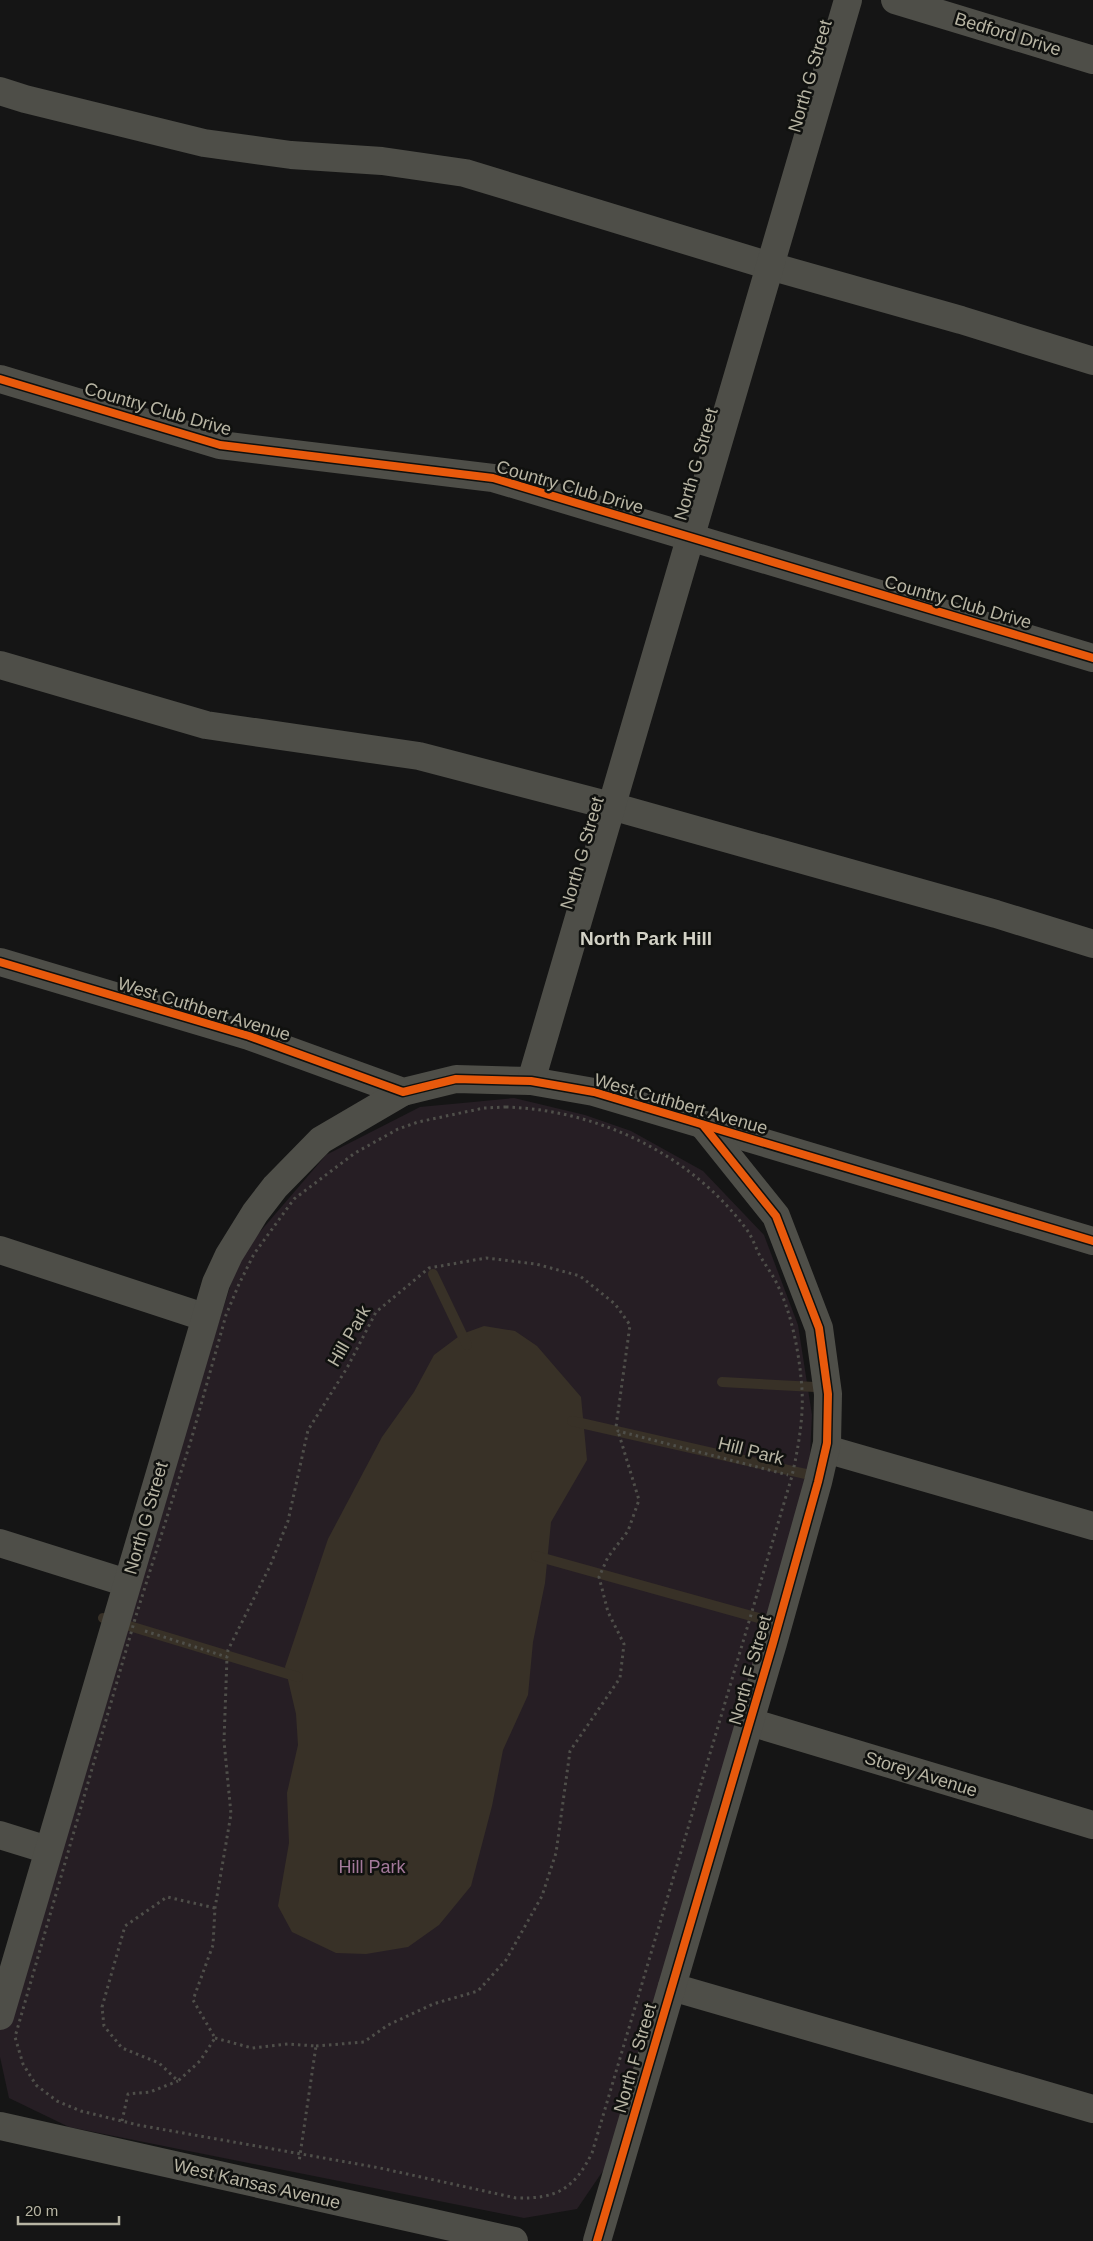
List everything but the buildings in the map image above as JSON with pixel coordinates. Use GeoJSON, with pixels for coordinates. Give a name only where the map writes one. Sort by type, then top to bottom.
{"type":"FeatureCollection","features":[{"type":"Feature","properties":{"kind":"street","name":"North G Street"},"geometry":{"type":"LineString","coordinates":[[532,1081],[848,0]]}},
{"type":"Feature","properties":{"kind":"street","name":"Bedford Drive"},"geometry":{"type":"LineString","coordinates":[[895,0],[1093,60]]}},
{"type":"Feature","properties":{"kind":"street"},"geometry":{"type":"LineString","coordinates":[[0,91],[204,143],[291,155],[382,160],[464,173],[1093,361]]}},
{"type":"Feature","properties":{"kind":"street","name":"Country Club Drive"},"geometry":{"type":"LineString","coordinates":[[0,379],[220,445],[494,478],[1093,658]]}},
{"type":"Feature","properties":{"kind":"street"},"geometry":{"type":"LineString","coordinates":[[0,665],[206,725],[419,756],[611,806],[996,914],[1093,944]]}},
{"type":"Feature","properties":{"kind":"street","name":"West Cuthbert Avenue"},"geometry":{"type":"LineString","coordinates":[[0,962],[249,1036],[403,1092],[456,1079],[532,1081],[594,1092],[1093,1241]]}},
{"type":"Feature","properties":{"kind":"street","name":"North G Street"},"geometry":{"type":"LineString","coordinates":[[0,2016],[48,1850],[125,1624],[128,1583],[204,1317],[229,1255],[255,1213],[275,1187],[321,1140],[403,1092]]}},
{"type":"Feature","properties":{"kind":"street","name":"North F Street"},"geometry":{"type":"LineString","coordinates":[[597,2241],[750,1722],[826,1449],[828,1394],[819,1328],[776,1216],[703,1125]]}},
{"type":"Feature","properties":{"kind":"street"},"geometry":{"type":"LineString","coordinates":[[0,1250],[204,1317]]}},
{"type":"Feature","properties":{"kind":"street"},"geometry":{"type":"LineString","coordinates":[[826,1449],[1093,1526]]}},
{"type":"Feature","properties":{"kind":"street"},"geometry":{"type":"LineString","coordinates":[[0,1543],[128,1583]]}},
{"type":"Feature","properties":{"kind":"street","name":"Storey Avenue"},"geometry":{"type":"LineString","coordinates":[[750,1722],[1093,1825]]}},
{"type":"Feature","properties":{"kind":"street"},"geometry":{"type":"LineString","coordinates":[[0,1835],[48,1850]]}},
{"type":"Feature","properties":{"kind":"street"},"geometry":{"type":"LineString","coordinates":[[672,1988],[1093,2109]]}},
{"type":"Feature","properties":{"kind":"street","name":"West Kansas Avenue"},"geometry":{"type":"LineString","coordinates":[[0,2126],[514,2241]]}},
{"type":"Feature","properties":{"kind":"path"},"geometry":{"type":"LineString","coordinates":[[484,1108],[529,1108],[600,1124],[639,1140],[672,1158],[707,1186],[748,1232],[776,1280],[794,1336],[801,1379],[800,1437],[792,1476],[686,1833],[632,2026],[592,2154],[582,2172],[560,2192],[544,2196],[516,2198],[380,2168],[122,2122],[75,2109],[45,2093],[36,2085],[23,2064],[15,2037],[135,1619],[192,1437],[226,1315],[254,1254],[294,1199],[329,1171],[378,1140],[411,1124],[441,1115],[484,1108]]}},
{"type":"Feature","properties":{"kind":"path"},"geometry":{"type":"LineString","coordinates":[[144,1630],[227,1657]]}},
{"type":"Feature","properties":{"kind":"path"},"geometry":{"type":"LineString","coordinates":[[178,2081],[159,2063],[122,2048],[104,2026],[102,2007],[125,1926],[167,1897],[215,1908]]}},
{"type":"Feature","properties":{"kind":"path"},"geometry":{"type":"LineString","coordinates":[[114,2152],[128,2094],[150,2092],[178,2081],[200,2061],[215,2038]]}},
{"type":"Feature","properties":{"kind":"path"},"geometry":{"type":"LineString","coordinates":[[294,2192],[316,2046]]}},
{"type":"Feature","properties":{"kind":"green space","name":"Hill Park"},"geometry":{"type":"Polygon","coordinates":[[[514,1098],[585,1115],[631,1131],[703,1171],[764,1235],[798,1325],[812,1415],[809,1474],[611,2159],[577,2209],[524,2218],[69,2127],[9,2098],[0,2057],[0,2016],[240,1255],[326,1155],[420,1107],[514,1098]]]}},
{"type":"Feature","properties":{"kind":"shaded area"},"geometry":{"type":"Polygon","coordinates":[[[484,1326],[515,1331],[537,1346],[581,1397],[587,1460],[551,1522],[545,1583],[533,1642],[528,1695],[503,1750],[492,1806],[471,1886],[439,1925],[408,1947],[366,1954],[336,1953],[292,1932],[278,1906],[289,1843],[287,1793],[298,1745],[296,1714],[285,1667],[328,1539],[382,1437],[414,1392],[434,1355],[462,1334],[484,1326]]]}},
{"type":"Feature","properties":{"kind":"waterway"},"geometry":{"type":"LineString","coordinates":[[433,1274],[467,1345]]}},
{"type":"Feature","properties":{"kind":"waterway"},"geometry":{"type":"LineString","coordinates":[[722,1382],[815,1387]]}},
{"type":"Feature","properties":{"kind":"waterway"},"geometry":{"type":"LineString","coordinates":[[572,1421],[819,1477]]}},
{"type":"Feature","properties":{"kind":"waterway"},"geometry":{"type":"LineString","coordinates":[[536,1556],[773,1622]]}},
{"type":"Feature","properties":{"kind":"waterway"},"geometry":{"type":"LineString","coordinates":[[103,1618],[298,1677]]}},
{"type":"Feature","properties":{"kind":"cycle path"},"geometry":{"type":"LineString","coordinates":[[0,379],[220,445],[493,478],[1093,658]]}},
{"type":"Feature","properties":{"kind":"cycle path"},"geometry":{"type":"LineString","coordinates":[[0,962],[249,1036],[403,1092],[456,1079],[531,1081],[594,1092],[1093,1241]]}},
{"type":"Feature","properties":{"kind":"cycle path"},"geometry":{"type":"LineString","coordinates":[[597,2241],[773,1643],[827,1443],[828,1394],[819,1328],[776,1216],[703,1125]]}},
{"type":"Feature","properties":{"kind":"district","name":"North Park Hill"},"geometry":{"type":"Point","coordinates":[646,938]}}]}
